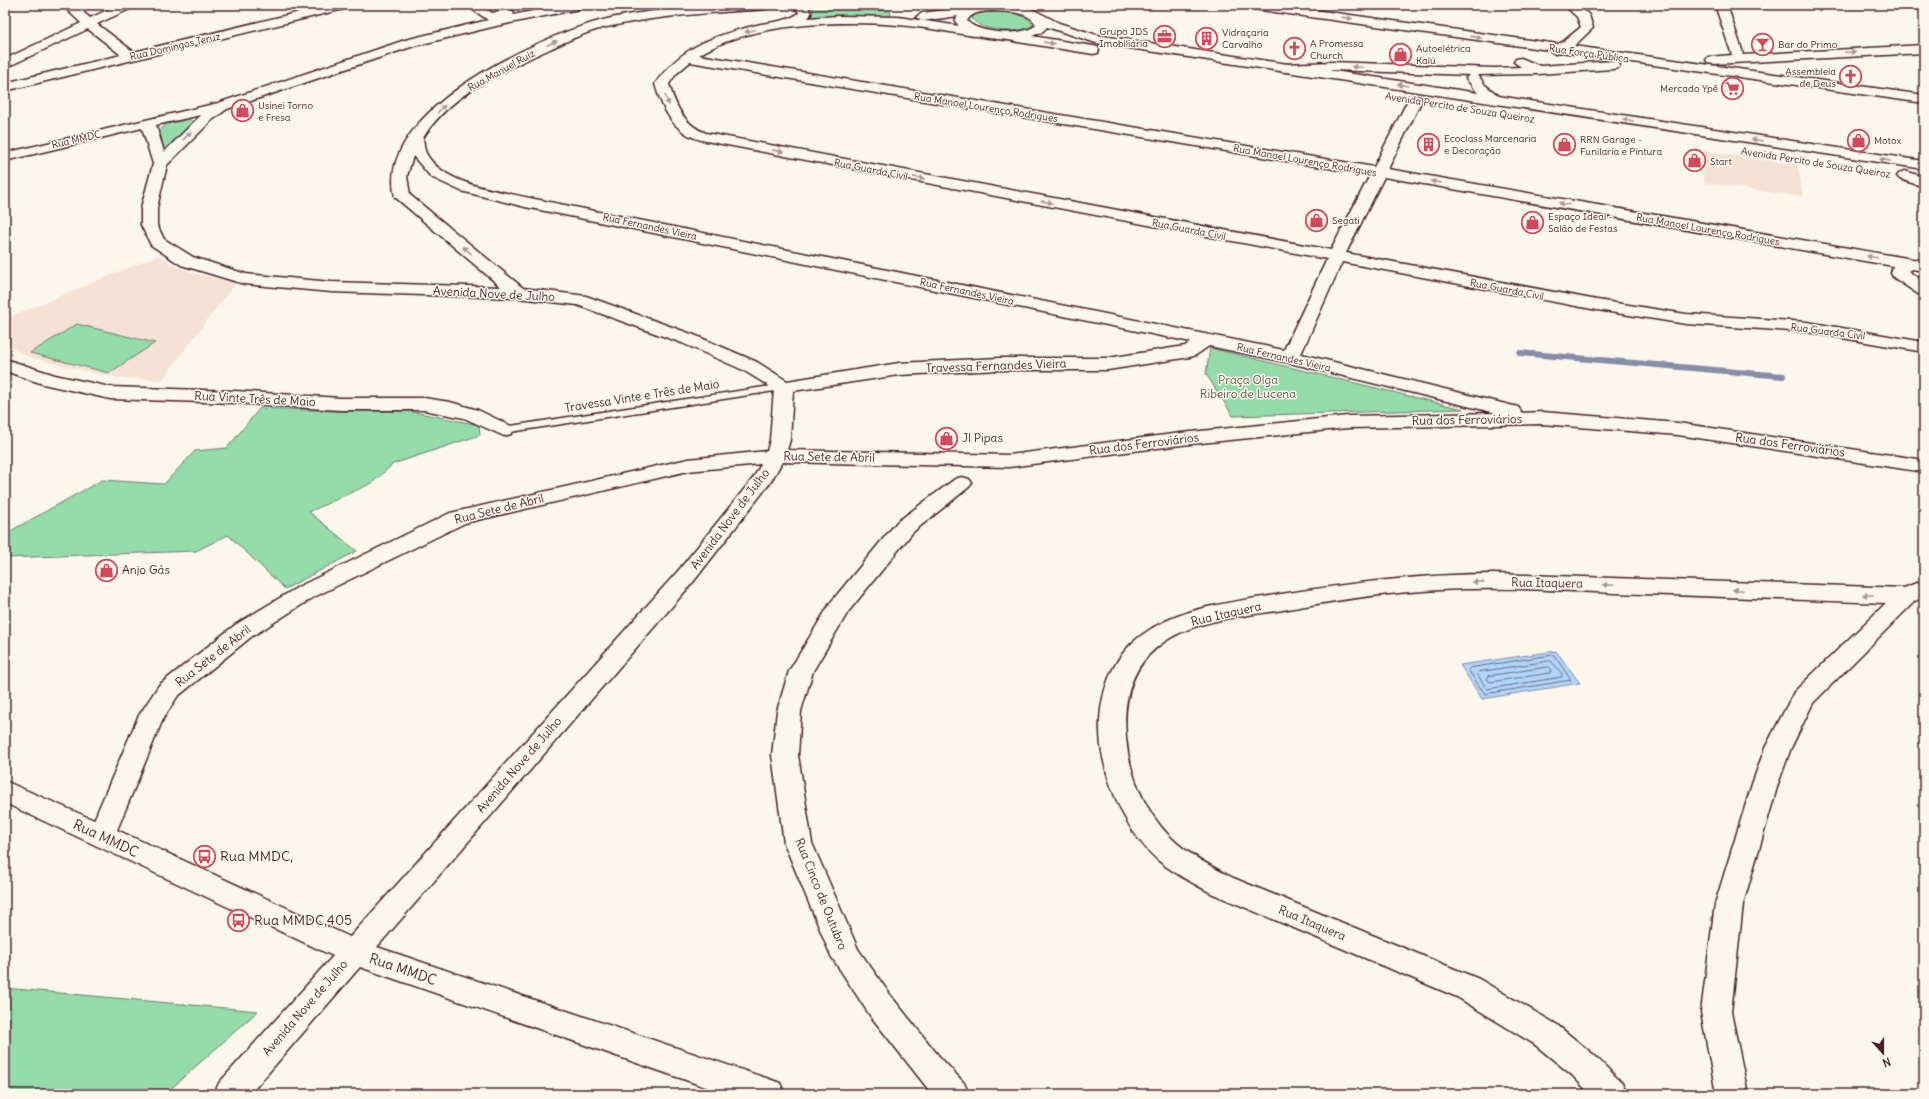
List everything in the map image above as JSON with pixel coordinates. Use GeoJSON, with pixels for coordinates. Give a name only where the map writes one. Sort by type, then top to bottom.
{"type":"FeatureCollection","features":[{"type":"Feature","properties":{"kind":"street"},"geometry":{"type":"LineString","coordinates":[[68,5],[89,24],[131,56]]}},
{"type":"Feature","properties":{"kind":"street"},"geometry":{"type":"LineString","coordinates":[[5,64],[128,5]]}},
{"type":"Feature","properties":{"kind":"street","name":"Rua Domingos Teruz"},"geometry":{"type":"LineString","coordinates":[[5,87],[344,5]]}},
{"type":"Feature","properties":{"kind":"street"},"geometry":{"type":"LineString","coordinates":[[472,5],[491,19],[573,6],[593,10],[610,22]]}},
{"type":"Feature","properties":{"kind":"street"},"geometry":{"type":"LineString","coordinates":[[222,106],[207,117],[160,164],[148,123],[222,106],[410,43],[491,19],[546,5]]}},
{"type":"Feature","properties":{"kind":"street","name":"Rua Manuel Ruiz"},"geometry":{"type":"LineString","coordinates":[[401,190],[400,174],[415,137],[422,128],[447,103],[475,82],[530,52],[563,38],[610,22],[678,13],[765,5]]}},
{"type":"Feature","properties":{"kind":"street","name":"Rua Guarda Civil"},"geometry":{"type":"LineString","coordinates":[[795,5],[804,9],[805,14],[803,17],[788,23],[744,32],[708,44],[686,57],[670,72],[662,84],[666,102],[682,124],[696,135],[1597,305],[1686,319],[1807,327],[1924,347]]}},
{"type":"Feature","properties":{"kind":"street"},"geometry":{"type":"LineString","coordinates":[[788,23],[838,20],[898,21],[997,35],[1017,36],[1032,33],[1041,28],[1042,25],[1035,17],[1019,5]]}},
{"type":"Feature","properties":{"kind":"street","name":"Rua Força Pública"},"geometry":{"type":"LineString","coordinates":[[1253,5],[1525,44],[1564,46],[1668,63],[1924,99]]}},
{"type":"Feature","properties":{"kind":"street"},"geometry":{"type":"LineString","coordinates":[[1428,89],[1494,72],[1564,46],[1587,28],[1583,15],[1570,5]]}},
{"type":"Feature","properties":{"kind":"street"},"geometry":{"type":"LineString","coordinates":[[1722,5],[1727,26],[1739,56]]}},
{"type":"Feature","properties":{"kind":"street"},"geometry":{"type":"LineString","coordinates":[[275,8],[290,18]]}},
{"type":"Feature","properties":{"kind":"street"},"geometry":{"type":"LineString","coordinates":[[898,21],[972,8],[1011,9],[1035,17]]}},
{"type":"Feature","properties":{"kind":"street"},"geometry":{"type":"LineString","coordinates":[[972,8],[963,14],[961,21],[967,28],[974,32]]}},
{"type":"Feature","properties":{"kind":"street"},"geometry":{"type":"LineString","coordinates":[[889,9],[943,14]]}},
{"type":"Feature","properties":{"kind":"street","name":"Avenida Percito de Souza Queiroz"},"geometry":{"type":"LineString","coordinates":[[1035,17],[1096,39],[1924,166]]}},
{"type":"Feature","properties":{"kind":"street","name":"Avenida Percito de Souza Queiroz"},"geometry":{"type":"LineString","coordinates":[[997,35],[1924,179]]}},
{"type":"Feature","properties":{"kind":"street"},"geometry":{"type":"LineString","coordinates":[[1523,62],[1526,50],[1525,44]]}},
{"type":"Feature","properties":{"kind":"street"},"geometry":{"type":"LineString","coordinates":[[1564,46],[1683,52]]}},
{"type":"Feature","properties":{"kind":"street"},"geometry":{"type":"LineString","coordinates":[[1285,68],[1332,66],[1494,72],[1668,63],[1739,56],[1924,49]]}},
{"type":"Feature","properties":{"kind":"street"},"geometry":{"type":"LineString","coordinates":[[1706,52],[1739,56]]}},
{"type":"Feature","properties":{"kind":"street","name":"Rua Manoel Lourenço Rodrigues"},"geometry":{"type":"LineString","coordinates":[[686,57],[1379,172],[1918,265]]}},
{"type":"Feature","properties":{"kind":"street"},"geometry":{"type":"LineString","coordinates":[[1523,62],[1538,70]]}},
{"type":"Feature","properties":{"kind":"street"},"geometry":{"type":"LineString","coordinates":[[1473,78],[1480,88],[1497,100]]}},
{"type":"Feature","properties":{"kind":"street"},"geometry":{"type":"LineString","coordinates":[[1290,357],[1336,256],[1414,100]]}},
{"type":"Feature","properties":{"kind":"street","name":"Rua MMDC"},"geometry":{"type":"LineString","coordinates":[[5,157],[148,123]]}},
{"type":"Feature","properties":{"kind":"street","name":"Rua Fernandes Vieira"},"geometry":{"type":"LineString","coordinates":[[415,137],[425,177],[466,188],[525,202],[581,212],[1290,357],[1542,418]]}},
{"type":"Feature","properties":{"kind":"street","name":"Avenida Nove de Julho"},"geometry":{"type":"LineString","coordinates":[[160,164],[149,208],[149,225],[157,242],[188,261],[244,279],[331,287],[543,294],[580,300],[688,339],[750,366],[784,387],[780,440],[776,456],[763,479],[686,576],[230,1094]]}},
{"type":"Feature","properties":{"kind":"street"},"geometry":{"type":"LineString","coordinates":[[1905,176],[1924,182]]}},
{"type":"Feature","properties":{"kind":"street"},"geometry":{"type":"LineString","coordinates":[[425,177],[401,190],[403,197],[518,293]]}},
{"type":"Feature","properties":{"kind":"street"},"geometry":{"type":"LineString","coordinates":[[431,290],[452,286],[476,274],[480,268],[481,262]]}},
{"type":"Feature","properties":{"kind":"street"},"geometry":{"type":"LineString","coordinates":[[1918,265],[1901,267],[1899,273],[1924,290]]}},
{"type":"Feature","properties":{"kind":"street","name":"Travessa Fernandes Vieira"},"geometry":{"type":"LineString","coordinates":[[784,387],[899,369],[1000,364],[1108,364],[1190,351],[1206,340]]}},
{"type":"Feature","properties":{"kind":"street","name":"Rua Vinte Três de Maio"},"geometry":{"type":"LineString","coordinates":[[5,365],[50,380],[110,393],[235,397],[340,404],[424,404],[450,408],[471,414],[504,430]]}},
{"type":"Feature","properties":{"kind":"street","name":"Rua dos Ferroviários"},"geometry":{"type":"LineString","coordinates":[[1009,460],[1182,439],[1348,422],[1542,418],[1678,429],[1924,466]]}},
{"type":"Feature","properties":{"kind":"street","name":"Rua Sete de Abril"},"geometry":{"type":"LineString","coordinates":[[100,836],[151,717],[168,691],[243,631],[306,592],[458,518],[688,465],[776,456],[966,472],[1009,460]]}},
{"type":"Feature","properties":{"kind":"street","name":"Rua Cinco de Outubro"},"geometry":{"type":"LineString","coordinates":[[953,1094],[930,1079],[846,956],[798,843],[785,755],[789,711],[801,671],[838,607],[905,527],[966,472]]}},
{"type":"Feature","properties":{"kind":"street","name":"Rua Itaquera"},"geometry":{"type":"LineString","coordinates":[[1611,1094],[1583,1065],[1545,1034],[1468,988],[1221,885],[1186,865],[1166,850],[1148,828],[1129,797],[1118,767],[1114,741],[1113,714],[1119,678],[1133,657],[1151,640],[1173,628],[1204,617],[1323,596],[1380,588],[1446,582],[1566,583],[1915,592]]}},
{"type":"Feature","properties":{"kind":"street"},"geometry":{"type":"LineString","coordinates":[[1732,1094],[1716,1012],[1729,904],[1765,784],[1778,748],[1802,698],[1915,592]]}},
{"type":"Feature","properties":{"kind":"street","name":"Rua MMDC"},"geometry":{"type":"LineString","coordinates":[[5,791],[354,952],[769,1094]]}},
{"type":"Feature","properties":{"kind":"lane","name":"Travessa Vinte e Três de Maio"},"geometry":{"type":"LineString","coordinates":[[504,430],[784,387]]}},
{"type":"Feature","properties":{"kind":"shaded area"},"geometry":{"type":"Polygon","coordinates":[[[1703,151],[1798,165],[1803,197],[1704,183],[1703,151]]]}},
{"type":"Feature","properties":{"kind":"shaded area"},"geometry":{"type":"Polygon","coordinates":[[[159,255],[173,265],[194,273],[217,279],[237,281],[162,380],[119,378],[67,367],[26,356],[5,343],[5,319],[159,255]]]}},
{"type":"Feature","properties":{"kind":"green space"},"geometry":{"type":"Polygon","coordinates":[[[811,6],[890,11],[891,14],[887,17],[811,17],[813,11],[811,6]]]}},
{"type":"Feature","properties":{"kind":"green space"},"geometry":{"type":"Polygon","coordinates":[[[1000,10],[1023,16],[1033,25],[1019,30],[1002,31],[985,27],[972,19],[980,12],[1000,10]]]}},
{"type":"Feature","properties":{"kind":"green space"},"geometry":{"type":"Polygon","coordinates":[[[189,119],[193,122],[167,154],[164,152],[160,131],[166,124],[189,119]]]}},
{"type":"Feature","properties":{"kind":"green space"},"geometry":{"type":"Polygon","coordinates":[[[77,324],[155,343],[109,373],[30,353],[77,324]]]}},
{"type":"Feature","properties":{"kind":"green space","name":"Praça Olga Ribeiro de Lucena"},"geometry":{"type":"Polygon","coordinates":[[[1210,348],[1463,409],[1233,416],[1206,374],[1210,348]]]}},
{"type":"Feature","properties":{"kind":"green space"},"geometry":{"type":"Polygon","coordinates":[[[260,408],[334,411],[409,411],[479,425],[480,435],[393,464],[372,483],[309,512],[357,551],[285,589],[228,535],[196,551],[5,558],[5,534],[102,480],[164,484],[195,451],[227,448],[260,408]]]}},
{"type":"Feature","properties":{"kind":"green space"},"geometry":{"type":"Polygon","coordinates":[[[5,988],[258,1011],[165,1094],[5,1094],[5,988]]]}},
{"type":"Feature","properties":{"kind":"water"},"geometry":{"type":"Polygon","coordinates":[[[1556,651],[1580,683],[1482,699],[1460,665],[1556,651]]]}},
{"type":"Feature","properties":{"kind":"waterway"},"geometry":{"type":"LineString","coordinates":[[1520,353],[1783,376]]}},
{"type":"Feature","properties":{"kind":"place","name":"Grupo JDS Imobiliária"},"geometry":{"type":"Point","coordinates":[1164,37]}},
{"type":"Feature","properties":{"kind":"place","name":"Vidraçaria Carvalho"},"geometry":{"type":"Point","coordinates":[1206,38]}},
{"type":"Feature","properties":{"kind":"place","name":"Bar do Primo"},"geometry":{"type":"Point","coordinates":[1763,44]}},
{"type":"Feature","properties":{"kind":"place","name":"A Promessa Church"},"geometry":{"type":"Point","coordinates":[1294,49]}},
{"type":"Feature","properties":{"kind":"place","name":"Autoelétrica Kalú"},"geometry":{"type":"Point","coordinates":[1401,54]}},
{"type":"Feature","properties":{"kind":"place","name":"Assembleia de Deus"},"geometry":{"type":"Point","coordinates":[1851,77]}},
{"type":"Feature","properties":{"kind":"place","name":"Mercado Ypê"},"geometry":{"type":"Point","coordinates":[1733,88]}},
{"type":"Feature","properties":{"kind":"place","name":"Usinei Torno e Fresa"},"geometry":{"type":"Point","coordinates":[242,111]}},
{"type":"Feature","properties":{"kind":"place","name":"Motox"},"geometry":{"type":"Point","coordinates":[1859,140]}},
{"type":"Feature","properties":{"kind":"place","name":"Ecoclass Marcenaria e Decoração"},"geometry":{"type":"Point","coordinates":[1428,144]}},
{"type":"Feature","properties":{"kind":"place","name":"RRN Garage - Funilaria e Pintura"},"geometry":{"type":"Point","coordinates":[1564,145]}},
{"type":"Feature","properties":{"kind":"place","name":"Start"},"geometry":{"type":"Point","coordinates":[1694,161]}},
{"type":"Feature","properties":{"kind":"place","name":"Segati"},"geometry":{"type":"Point","coordinates":[1317,220]}},
{"type":"Feature","properties":{"kind":"place","name":"Espaço Ideal - Salão de Festas"},"geometry":{"type":"Point","coordinates":[1533,222]}},
{"type":"Feature","properties":{"kind":"place","name":"Jl Pipas"},"geometry":{"type":"Point","coordinates":[946,438]}},
{"type":"Feature","properties":{"kind":"place","name":"Anjo Gás"},"geometry":{"type":"Point","coordinates":[106,570]}},
{"type":"Feature","properties":{"kind":"place","name":"Rua MMDC,"},"geometry":{"type":"Point","coordinates":[204,856]}},
{"type":"Feature","properties":{"kind":"place","name":"Rua MMDC,405"},"geometry":{"type":"Point","coordinates":[238,920]}}]}
